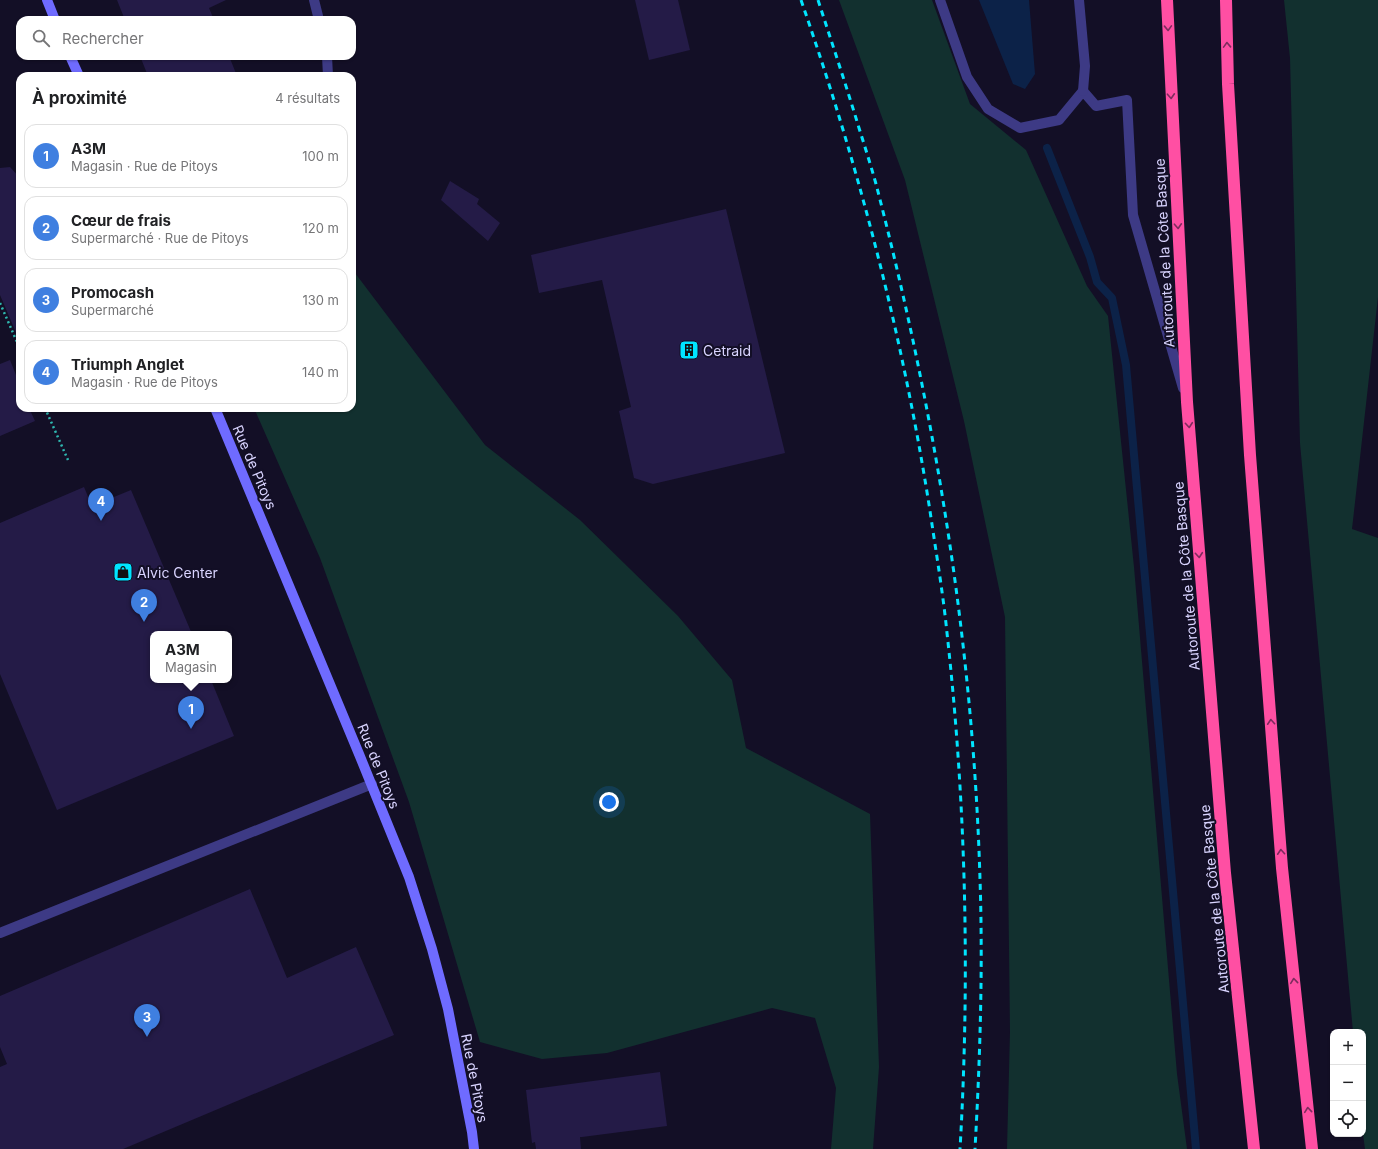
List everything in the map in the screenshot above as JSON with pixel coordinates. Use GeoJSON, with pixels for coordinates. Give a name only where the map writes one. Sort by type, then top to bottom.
{"type":"FeatureCollection","features":[{"type":"Feature","properties":{"kind":"highway","name":"Autoroute de la Côte Basque"},"geometry":{"type":"LineString","coordinates":[[1167,0],[1187,402],[1225,873],[1254,1149]]}},
{"type":"Feature","properties":{"kind":"highway"},"geometry":{"type":"LineString","coordinates":[[1226,0],[1228,84],[1250,455],[1282,868],[1312,1149]]}},
{"type":"Feature","properties":{"kind":"street"},"geometry":{"type":"LineString","coordinates":[[46,0],[53,16]]}},
{"type":"Feature","properties":{"kind":"street"},"geometry":{"type":"LineString","coordinates":[[314,0],[318,16]]}},
{"type":"Feature","properties":{"kind":"street"},"geometry":{"type":"LineString","coordinates":[[940,0],[967,77],[988,109],[1020,128],[1059,120],[1083,91],[1085,66],[1079,0]]}},
{"type":"Feature","properties":{"kind":"street"},"geometry":{"type":"LineString","coordinates":[[72,60],[77,72]]}},
{"type":"Feature","properties":{"kind":"street"},"geometry":{"type":"LineString","coordinates":[[327,60],[328,72]]}},
{"type":"Feature","properties":{"kind":"street"},"geometry":{"type":"LineString","coordinates":[[1083,91],[1096,106],[1127,100],[1133,215],[1187,402]]}},
{"type":"Feature","properties":{"kind":"street","name":"Rue de Pitoys"},"geometry":{"type":"LineString","coordinates":[[217,412],[372,784],[409,877],[432,949],[448,1009],[474,1149]]}},
{"type":"Feature","properties":{"kind":"street"},"geometry":{"type":"LineString","coordinates":[[0,933],[372,784]]}},
{"type":"Feature","properties":{"kind":"path"},"geometry":{"type":"LineString","coordinates":[[0,303],[16,340]]}},
{"type":"Feature","properties":{"kind":"path"},"geometry":{"type":"LineString","coordinates":[[47,412],[68,460]]}},
{"type":"Feature","properties":{"kind":"green space"},"geometry":{"type":"Polygon","coordinates":[[[839,0],[932,0],[970,104],[1026,150],[1087,286],[1108,316],[1134,567],[1177,1074],[1187,1149],[1007,1149],[1010,1032],[1005,617],[964,421],[905,180],[839,0]]]}},
{"type":"Feature","properties":{"kind":"green space"},"geometry":{"type":"Polygon","coordinates":[[[1284,0],[1378,0],[1378,297],[1352,529],[1378,538],[1378,1149],[1365,1149],[1363,1137],[1366,1137],[1366,1029],[1353,1029],[1300,443],[1290,58],[1284,0]]]}},
{"type":"Feature","properties":{"kind":"green space"},"geometry":{"type":"Polygon","coordinates":[[[356,274],[485,445],[580,520],[678,616],[732,680],[746,748],[870,814],[879,1067],[873,1149],[831,1149],[836,1088],[815,1018],[772,1008],[607,1053],[542,1059],[480,1042],[409,802],[320,558],[256,412],[356,412],[356,274]]]}},
{"type":"Feature","properties":{"kind":"water"},"geometry":{"type":"Polygon","coordinates":[[[979,0],[1029,0],[1035,74],[1025,89],[1013,84],[979,0]]]}},
{"type":"Feature","properties":{"kind":"building"},"geometry":{"type":"Polygon","coordinates":[[[117,0],[226,0],[209,8],[212,16],[123,16],[117,0]]]}},
{"type":"Feature","properties":{"kind":"building"},"geometry":{"type":"Polygon","coordinates":[[[635,0],[678,0],[690,50],[649,60],[635,0]]]}},
{"type":"Feature","properties":{"kind":"building"},"geometry":{"type":"Polygon","coordinates":[[[142,60],[231,60],[235,72],[146,72],[142,60]]]}},
{"type":"Feature","properties":{"kind":"building"},"geometry":{"type":"Polygon","coordinates":[[[10,167],[16,174],[16,333],[0,295],[0,168],[10,167]]]}},
{"type":"Feature","properties":{"kind":"building"},"geometry":{"type":"Polygon","coordinates":[[[450,181],[479,199],[477,204],[500,223],[488,241],[441,200],[450,181]]]}},
{"type":"Feature","properties":{"kind":"building","name":"Cetraid"},"geometry":{"type":"Polygon","coordinates":[[[726,209],[785,453],[653,484],[634,478],[619,411],[631,407],[602,280],[539,293],[531,255],[726,209]]]}},
{"type":"Feature","properties":{"kind":"building"},"geometry":{"type":"Polygon","coordinates":[[[10,360],[16,375],[16,412],[31,412],[35,421],[0,436],[0,364],[10,360]]]}},
{"type":"Feature","properties":{"kind":"building"},"geometry":{"type":"Polygon","coordinates":[[[84,487],[92,506],[131,490],[191,631],[150,631],[150,683],[212,683],[234,736],[57,810],[0,674],[0,523],[84,487]]]}},
{"type":"Feature","properties":{"kind":"building"},"geometry":{"type":"Polygon","coordinates":[[[250,889],[287,978],[356,947],[394,1035],[123,1149],[0,1149],[0,1067],[7,1064],[0,1047],[0,996],[250,889]]]}},
{"type":"Feature","properties":{"kind":"building"},"geometry":{"type":"Polygon","coordinates":[[[660,1072],[667,1126],[580,1137],[581,1149],[536,1149],[535,1142],[532,1143],[526,1090],[660,1072]]]}},
{"type":"Feature","properties":{"kind":"waterway"},"geometry":{"type":"LineString","coordinates":[[1047,148],[1090,257],[1097,282],[1112,298],[1126,365],[1196,1149]]}},
{"type":"Feature","properties":{"kind":"railway"},"geometry":{"type":"LineString","coordinates":[[801,0],[842,126],[893,317],[919,446],[941,588],[953,698],[962,826],[965,1020],[960,1149]]}},
{"type":"Feature","properties":{"kind":"railway"},"geometry":{"type":"LineString","coordinates":[[818,0],[872,170],[897,270],[933,442],[948,529],[960,616],[976,791],[980,879],[980,1014],[975,1149]]}},
{"type":"Feature","properties":{"kind":"place","name":"Cetraid"},"geometry":{"type":"Point","coordinates":[689,350]}},
{"type":"Feature","properties":{"kind":"place","name":"Triumph Anglet"},"geometry":{"type":"Point","coordinates":[101,521]}},
{"type":"Feature","properties":{"kind":"place","name":"Alvic Center"},"geometry":{"type":"Point","coordinates":[123,572]}},
{"type":"Feature","properties":{"kind":"place","name":"Cœur de frais"},"geometry":{"type":"Point","coordinates":[144,622]}},
{"type":"Feature","properties":{"kind":"place","name":"A3M"},"geometry":{"type":"Point","coordinates":[191,729]}},
{"type":"Feature","properties":{"kind":"place","name":"Promocash"},"geometry":{"type":"Point","coordinates":[147,1037]}}]}
